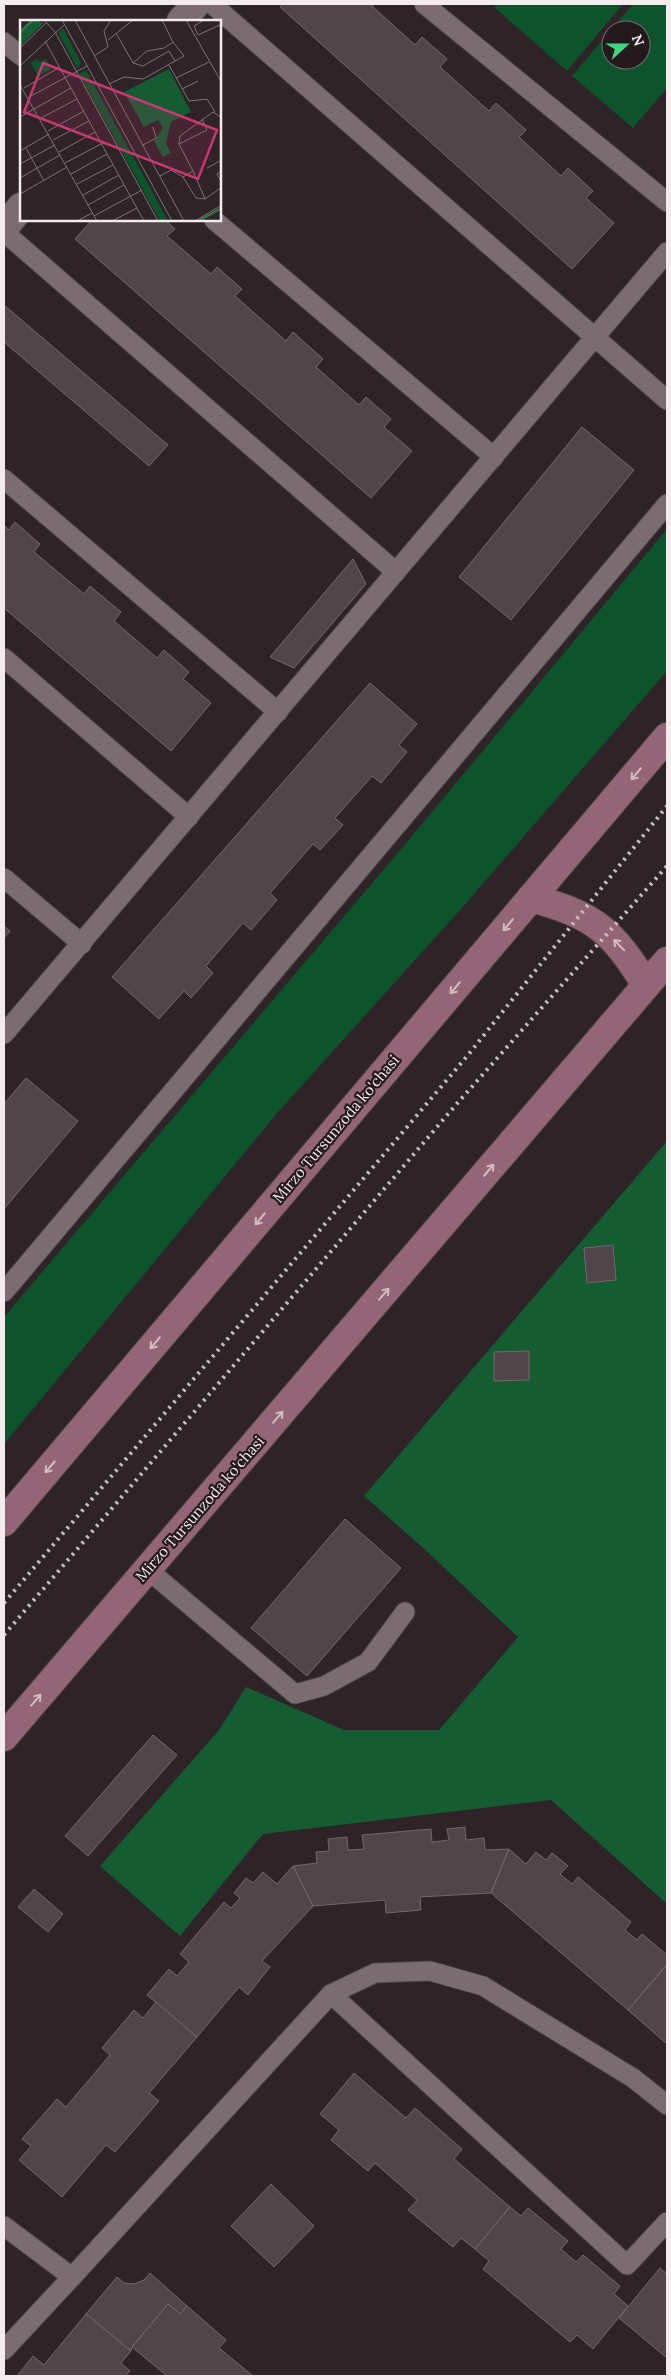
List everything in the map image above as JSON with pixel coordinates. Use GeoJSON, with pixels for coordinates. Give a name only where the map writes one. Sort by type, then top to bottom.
{"type":"FeatureCollection","features":[{"type":"Feature","properties":{"kind":"main road","name":"Mirzo Tursunzoda ko'chasi"},"geometry":{"type":"LineString","coordinates":[[4,1522],[667,737]]}},
{"type":"Feature","properties":{"kind":"main road"},"geometry":{"type":"LineString","coordinates":[[531,898],[563,907],[600,925],[627,953],[646,985]]}},
{"type":"Feature","properties":{"kind":"main road","name":"Mirzo Tursunzoda ko'chasi"},"geometry":{"type":"LineString","coordinates":[[4,1736],[667,961]]}},
{"type":"Feature","properties":{"kind":"street"},"geometry":{"type":"LineString","coordinates":[[182,20],[196,4]]}},
{"type":"Feature","properties":{"kind":"street"},"geometry":{"type":"LineString","coordinates":[[4,228],[20,208]]}},
{"type":"Feature","properties":{"kind":"lane"},"geometry":{"type":"LineString","coordinates":[[212,4],[667,400]]}},
{"type":"Feature","properties":{"kind":"lane"},"geometry":{"type":"LineString","coordinates":[[424,4],[667,202]]}},
{"type":"Feature","properties":{"kind":"lane"},"geometry":{"type":"LineString","coordinates":[[4,42],[20,55]]}},
{"type":"Feature","properties":{"kind":"lane"},"geometry":{"type":"LineString","coordinates":[[215,221],[494,457]]}},
{"type":"Feature","properties":{"kind":"lane"},"geometry":{"type":"LineString","coordinates":[[4,232],[396,572]]}},
{"type":"Feature","properties":{"kind":"lane"},"geometry":{"type":"LineString","coordinates":[[4,1034],[667,252]]}},
{"type":"Feature","properties":{"kind":"lane"},"geometry":{"type":"LineString","coordinates":[[4,479],[278,712]]}},
{"type":"Feature","properties":{"kind":"lane"},"geometry":{"type":"LineString","coordinates":[[4,1292],[667,504]]}},
{"type":"Feature","properties":{"kind":"lane"},"geometry":{"type":"LineString","coordinates":[[4,658],[189,817]]}},
{"type":"Feature","properties":{"kind":"lane"},"geometry":{"type":"LineString","coordinates":[[4,878],[82,944]]}},
{"type":"Feature","properties":{"kind":"lane"},"geometry":{"type":"LineString","coordinates":[[147,1570],[295,1694],[324,1686],[368,1662],[405,1612]]}},
{"type":"Feature","properties":{"kind":"lane"},"geometry":{"type":"LineString","coordinates":[[4,2350],[331,1994],[375,1973],[430,1971],[483,1986],[633,2078],[667,2105]]}},
{"type":"Feature","properties":{"kind":"lane"},"geometry":{"type":"LineString","coordinates":[[331,1994],[627,2264],[667,2222]]}},
{"type":"Feature","properties":{"kind":"lane"},"geometry":{"type":"LineString","coordinates":[[4,2226],[72,2277]]}},
{"type":"Feature","properties":{"kind":"green space"},"geometry":{"type":"Polygon","coordinates":[[[497,4],[623,4],[610,20],[601,20],[601,30],[567,71],[494,7],[497,4]]]}},
{"type":"Feature","properties":{"kind":"green space"},"geometry":{"type":"Polygon","coordinates":[[[633,4],[667,4],[667,88],[633,128],[572,76],[601,42],[601,70],[651,70],[651,20],[619,20],[633,4]]]}},
{"type":"Feature","properties":{"kind":"green space"},"geometry":{"type":"Polygon","coordinates":[[[667,529],[667,671],[461,909],[279,1111],[4,1444],[4,1317],[407,842],[667,529]]]}},
{"type":"Feature","properties":{"kind":"green space"},"geometry":{"type":"Polygon","coordinates":[[[667,1141],[667,1904],[551,1800],[263,1834],[180,1936],[100,1866],[219,1730],[246,1687],[344,1730],[439,1730],[518,1637],[420,1545],[364,1496],[667,1141]]]}},
{"type":"Feature","properties":{"kind":"building"},"geometry":{"type":"Polygon","coordinates":[[[283,4],[375,4],[372,6],[415,45],[422,37],[447,59],[440,67],[489,111],[496,103],[526,130],[519,137],[561,176],[568,168],[593,191],[586,198],[614,223],[572,269],[280,7],[283,4]]]}},
{"type":"Feature","properties":{"kind":"building"},"geometry":{"type":"Polygon","coordinates":[[[91,221],[166,221],[175,229],[167,236],[211,274],[217,267],[242,289],[235,296],[286,341],[293,332],[323,359],[316,367],[359,405],[366,397],[391,419],[384,427],[412,451],[371,498],[75,239],[91,221]]]}},
{"type":"Feature","properties":{"kind":"building"},"geometry":{"type":"Polygon","coordinates":[[[4,305],[168,445],[149,466],[4,342],[4,305]]]}},
{"type":"Feature","properties":{"kind":"building"},"geometry":{"type":"Polygon","coordinates":[[[582,427],[634,470],[511,620],[459,577],[582,427]]]}},
{"type":"Feature","properties":{"kind":"building"},"geometry":{"type":"Polygon","coordinates":[[[15,522],[40,544],[34,552],[84,594],[90,586],[121,612],[114,621],[157,658],[164,650],[189,672],[183,679],[211,703],[171,751],[4,608],[4,525],[9,530],[15,522]]]}},
{"type":"Feature","properties":{"kind":"building"},"geometry":{"type":"Polygon","coordinates":[[[353,559],[366,584],[294,668],[270,657],[353,559]]]}},
{"type":"Feature","properties":{"kind":"building"},"geometry":{"type":"Polygon","coordinates":[[[370,683],[417,724],[399,745],[407,752],[381,783],[372,776],[335,818],[343,825],[320,850],[313,844],[270,893],[277,900],[251,930],[243,923],[206,966],[213,973],[191,998],[184,991],[159,1019],[112,977],[370,683]]]}},
{"type":"Feature","properties":{"kind":"building"},"geometry":{"type":"Polygon","coordinates":[[[4,926],[10,931],[4,938],[4,926]]]}},
{"type":"Feature","properties":{"kind":"building"},"geometry":{"type":"Polygon","coordinates":[[[26,1078],[78,1121],[4,1209],[4,1104],[26,1078]]]}},
{"type":"Feature","properties":{"kind":"building"},"geometry":{"type":"Polygon","coordinates":[[[613,1245],[616,1280],[587,1283],[584,1248],[613,1245]]]}},
{"type":"Feature","properties":{"kind":"building"},"geometry":{"type":"Polygon","coordinates":[[[529,1351],[529,1380],[494,1381],[494,1352],[529,1351]]]}},
{"type":"Feature","properties":{"kind":"building"},"geometry":{"type":"Polygon","coordinates":[[[345,1519],[401,1568],[307,1676],[251,1628],[345,1519]]]}},
{"type":"Feature","properties":{"kind":"building"},"geometry":{"type":"Polygon","coordinates":[[[153,1735],[177,1755],[88,1856],[65,1836],[153,1735]]]}},
{"type":"Feature","properties":{"kind":"building"},"geometry":{"type":"Polygon","coordinates":[[[465,1827],[466,1840],[484,1838],[485,1850],[509,1849],[491,1893],[420,1897],[421,1910],[386,1913],[385,1900],[313,1906],[293,1866],[317,1863],[316,1852],[329,1851],[328,1839],[347,1837],[348,1850],[364,1849],[362,1835],[431,1829],[432,1842],[449,1840],[447,1829],[465,1827]]]}},
{"type":"Feature","properties":{"kind":"building"},"geometry":{"type":"Polygon","coordinates":[[[509,1849],[526,1864],[536,1852],[546,1860],[552,1853],[568,1866],[560,1874],[572,1884],[578,1877],[631,1922],[625,1930],[637,1940],[642,1934],[667,1955],[667,1964],[628,2010],[491,1893],[509,1849]]]}},
{"type":"Feature","properties":{"kind":"building"},"geometry":{"type":"Polygon","coordinates":[[[293,1866],[313,1906],[262,1961],[270,1967],[248,1995],[239,1987],[197,2037],[147,1995],[169,1969],[177,1976],[189,1962],[180,1954],[224,1902],[231,1908],[240,1898],[234,1893],[246,1878],[253,1883],[263,1872],[277,1884],[293,1866]]]}},
{"type":"Feature","properties":{"kind":"building"},"geometry":{"type":"Polygon","coordinates":[[[34,1889],[63,1914],[48,1932],[18,1907],[34,1889]]]}},
{"type":"Feature","properties":{"kind":"building"},"geometry":{"type":"Polygon","coordinates":[[[667,1965],[667,2044],[628,2010],[667,1965]]]}},
{"type":"Feature","properties":{"kind":"building"},"geometry":{"type":"Polygon","coordinates":[[[156,2002],[197,2037],[149,2093],[159,2101],[115,2152],[106,2145],[62,2197],[19,2160],[31,2146],[22,2139],[57,2099],[66,2107],[110,2055],[102,2048],[134,2010],[143,2018],[156,2002]]]}},
{"type":"Feature","properties":{"kind":"building"},"geometry":{"type":"Polygon","coordinates":[[[354,2073],[406,2118],[415,2108],[462,2149],[454,2159],[510,2207],[475,2249],[461,2238],[453,2247],[408,2210],[417,2200],[375,2163],[368,2171],[331,2140],[339,2130],[320,2114],[354,2073]]]}},
{"type":"Feature","properties":{"kind":"building"},"geometry":{"type":"Polygon","coordinates":[[[271,2184],[314,2226],[274,2267],[231,2226],[271,2184]]]}},
{"type":"Feature","properties":{"kind":"building"},"geometry":{"type":"Polygon","coordinates":[[[510,2207],[521,2216],[528,2208],[568,2241],[561,2249],[576,2262],[583,2255],[620,2286],[614,2294],[628,2306],[593,2349],[577,2335],[570,2342],[483,2269],[489,2261],[475,2249],[510,2207]]]}},
{"type":"Feature","properties":{"kind":"building"},"geometry":{"type":"Polygon","coordinates":[[[660,2268],[667,2274],[667,2358],[619,2318],[660,2268]]]}},
{"type":"Feature","properties":{"kind":"building"},"geometry":{"type":"Polygon","coordinates":[[[150,2273],[187,2306],[180,2314],[168,2304],[132,2347],[131,2351],[86,2314],[117,2277],[124,2283],[134,2284],[144,2280],[150,2273]]]}},
{"type":"Feature","properties":{"kind":"building"},"geometry":{"type":"Polygon","coordinates":[[[168,2304],[180,2314],[187,2306],[226,2340],[219,2348],[253,2376],[167,2376],[132,2347],[168,2304]]]}},
{"type":"Feature","properties":{"kind":"building"},"geometry":{"type":"Polygon","coordinates":[[[86,2314],[131,2351],[121,2363],[130,2371],[125,2376],[17,2376],[33,2356],[44,2365],[86,2314]]]}},
{"type":"Feature","properties":{"kind":"railway"},"geometry":{"type":"LineString","coordinates":[[4,1603],[468,1055],[667,806]]}},
{"type":"Feature","properties":{"kind":"railway"},"geometry":{"type":"LineString","coordinates":[[4,1635],[454,1107],[667,866]]}}]}
